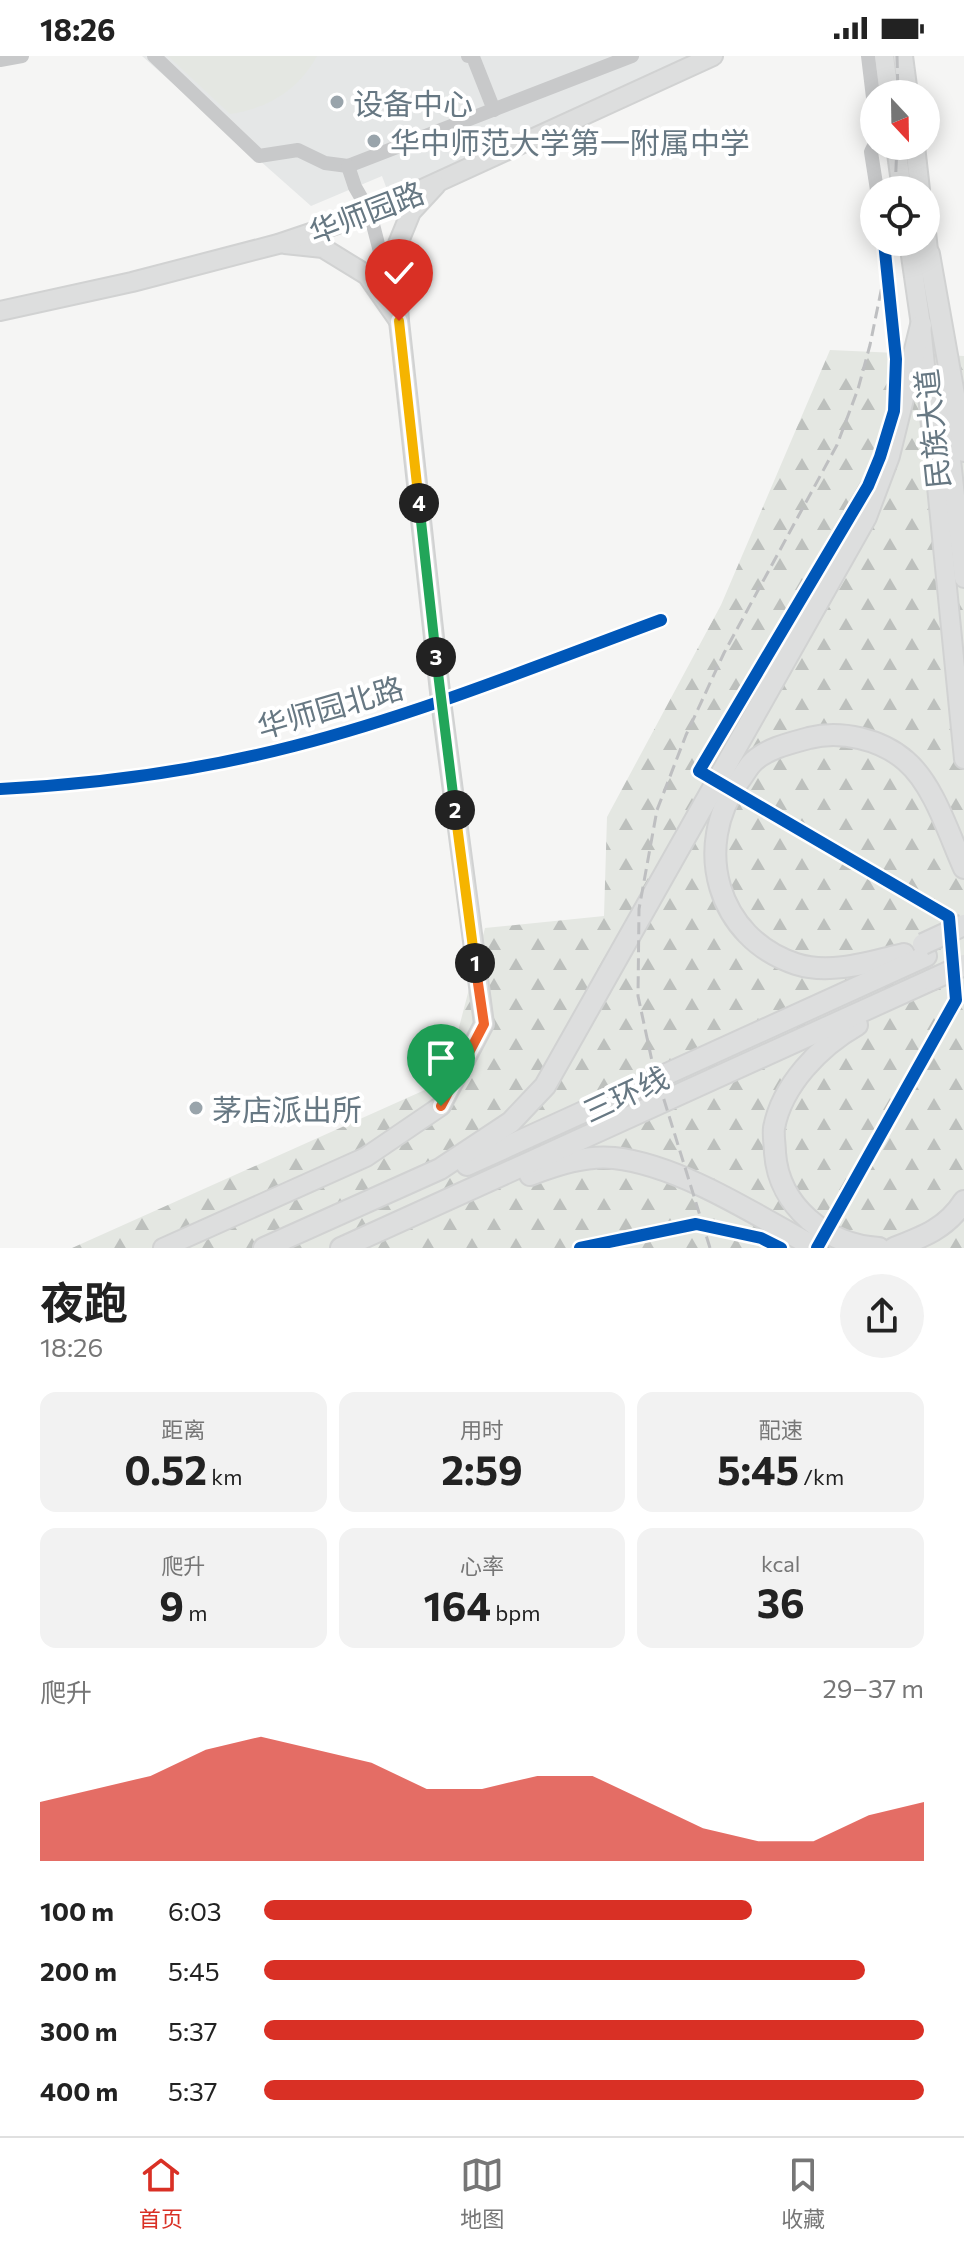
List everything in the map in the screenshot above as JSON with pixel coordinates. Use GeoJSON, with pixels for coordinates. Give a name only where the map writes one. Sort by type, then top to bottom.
{"type":"FeatureCollection","features":[{"type":"Feature","properties":{"kind":"highway"},"geometry":{"type":"LineString","coordinates":[[929,256],[958,392],[964,451]]}},
{"type":"Feature","properties":{"kind":"highway"},"geometry":{"type":"LineString","coordinates":[[440,1169],[511,1122],[545,1086],[569,1048],[866,517],[889,456],[921,325]]}},
{"type":"Feature","properties":{"kind":"highway"},"geometry":{"type":"LineString","coordinates":[[964,868],[933,796],[908,762],[888,750],[847,734],[824,734],[785,744],[754,760],[730,794],[718,822],[715,869],[725,904],[761,949],[798,965],[852,966],[924,950],[964,925]]}},
{"type":"Feature","properties":{"kind":"highway","name":"三环线"},"geometry":{"type":"LineString","coordinates":[[286,1248],[924,950],[964,938]]}},
{"type":"Feature","properties":{"kind":"highway"},"geometry":{"type":"LineString","coordinates":[[264,1248],[701,1050],[904,954]]}},
{"type":"Feature","properties":{"kind":"highway","name":"三环线"},"geometry":{"type":"LineString","coordinates":[[341,1248],[964,965]]}},
{"type":"Feature","properties":{"kind":"highway"},"geometry":{"type":"LineString","coordinates":[[879,1248],[859,1247],[821,1230],[793,1206],[776,1168],[774,1129],[800,1073],[841,1034],[931,980]]}},
{"type":"Feature","properties":{"kind":"highway"},"geometry":{"type":"LineString","coordinates":[[348,1248],[546,1169],[586,1159],[613,1158],[649,1166],[704,1188],[816,1248]]}},
{"type":"Feature","properties":{"kind":"highway"},"geometry":{"type":"LineString","coordinates":[[894,1248],[931,1234],[948,1221],[964,1201]]}},
{"type":"Feature","properties":{"kind":"main road","name":"华师园路"},"geometry":{"type":"LineString","coordinates":[[0,311],[132,282],[278,244],[370,213],[713,56]]}},
{"type":"Feature","properties":{"kind":"main road"},"geometry":{"type":"LineString","coordinates":[[884,56],[887,80]]}},
{"type":"Feature","properties":{"kind":"main road"},"geometry":{"type":"LineString","coordinates":[[903,56],[906,80]]}},
{"type":"Feature","properties":{"kind":"main road"},"geometry":{"type":"LineString","coordinates":[[163,1248],[366,1157],[441,1106],[484,1024],[441,701],[399,321],[395,251],[411,212],[436,185]]}},
{"type":"Feature","properties":{"kind":"main road"},"geometry":{"type":"LineString","coordinates":[[278,244],[323,248],[367,275],[399,321]]}},
{"type":"Feature","properties":{"kind":"main road","name":"民族大道"},"geometry":{"type":"LineString","coordinates":[[911,256],[921,325],[964,759]]}},
{"type":"Feature","properties":{"kind":"main road","name":"民族大道"},"geometry":{"type":"LineString","coordinates":[[929,256],[964,578]]}},
{"type":"Feature","properties":{"kind":"street"},"geometry":{"type":"LineString","coordinates":[[0,60],[22,56]]}},
{"type":"Feature","properties":{"kind":"street"},"geometry":{"type":"LineString","coordinates":[[154,56],[259,156],[298,150],[325,163],[348,166],[632,56]]}},
{"type":"Feature","properties":{"kind":"street"},"geometry":{"type":"LineString","coordinates":[[468,56],[473,57],[494,110]]}},
{"type":"Feature","properties":{"kind":"street"},"geometry":{"type":"LineString","coordinates":[[868,56],[871,80]]}},
{"type":"Feature","properties":{"kind":"street"},"geometry":{"type":"LineString","coordinates":[[348,166],[355,187],[370,213],[399,321]]}},
{"type":"Feature","properties":{"kind":"street"},"geometry":{"type":"LineString","coordinates":[[711,777],[699,771],[868,486],[880,457],[894,411],[896,359],[885,256]]}},
{"type":"Feature","properties":{"kind":"street","name":"华师园北路"},"geometry":{"type":"LineString","coordinates":[[0,789],[111,781],[209,765],[294,746],[441,701],[661,620]]}},
{"type":"Feature","properties":{"kind":"street"},"geometry":{"type":"LineString","coordinates":[[738,794],[949,917],[956,1000],[829,1226]]}},
{"type":"Feature","properties":{"kind":"street"},"geometry":{"type":"LineString","coordinates":[[580,1248],[696,1224],[761,1238],[781,1248]]}},
{"type":"Feature","properties":{"kind":"shaded area","name":"华中师范大学第一附属中学"},"geometry":{"type":"Polygon","coordinates":[[[142,56],[693,56],[389,195],[382,176],[311,206],[142,56]]]}},
{"type":"Feature","properties":{"kind":"green space"},"geometry":{"type":"Polygon","coordinates":[[[168,56],[317,56],[301,79],[281,96],[230,114],[168,56]]]}},
{"type":"Feature","properties":{"kind":"green space"},"geometry":{"type":"Polygon","coordinates":[[[830,350],[964,356],[964,1248],[72,1248],[427,1089],[446,1077],[485,928],[604,916],[607,817],[721,605],[830,350]]]}},
{"type":"Feature","properties":{"kind":"railway"},"geometry":{"type":"LineString","coordinates":[[897,56],[898,80]]}},
{"type":"Feature","properties":{"kind":"railway"},"geometry":{"type":"LineString","coordinates":[[896,160],[896,176]]}},
{"type":"Feature","properties":{"kind":"railway"},"geometry":{"type":"LineString","coordinates":[[710,1248],[652,1061],[638,996],[639,909],[657,810],[686,735],[724,653],[837,445],[870,345],[888,256]]}},
{"type":"Feature","properties":{"kind":"cycle path"},"geometry":{"type":"LineString","coordinates":[[817,1248],[956,1000],[949,917],[699,771],[868,486],[880,457],[894,411],[896,359],[885,256]]}},
{"type":"Feature","properties":{"kind":"cycle path"},"geometry":{"type":"LineString","coordinates":[[0,789],[148,775],[221,763],[294,746],[433,704],[661,620]]}},
{"type":"Feature","properties":{"kind":"cycle path"},"geometry":{"type":"LineString","coordinates":[[580,1248],[696,1224],[761,1238],[781,1248]]}},
{"type":"Feature","properties":{"kind":"place","name":"设备中心"},"geometry":{"type":"Point","coordinates":[337,102]}},
{"type":"Feature","properties":{"kind":"place","name":"华中师范大学第一附属中学"},"geometry":{"type":"Point","coordinates":[374,141]}},
{"type":"Feature","properties":{"kind":"place","name":"茅店派出所"},"geometry":{"type":"Point","coordinates":[196,1108]}},
{"type":"Feature","properties":{"kind":"route"},"geometry":{"type":"LineString","coordinates":[[399,321],[441,701],[484,1024],[441,1106]]}}]}
